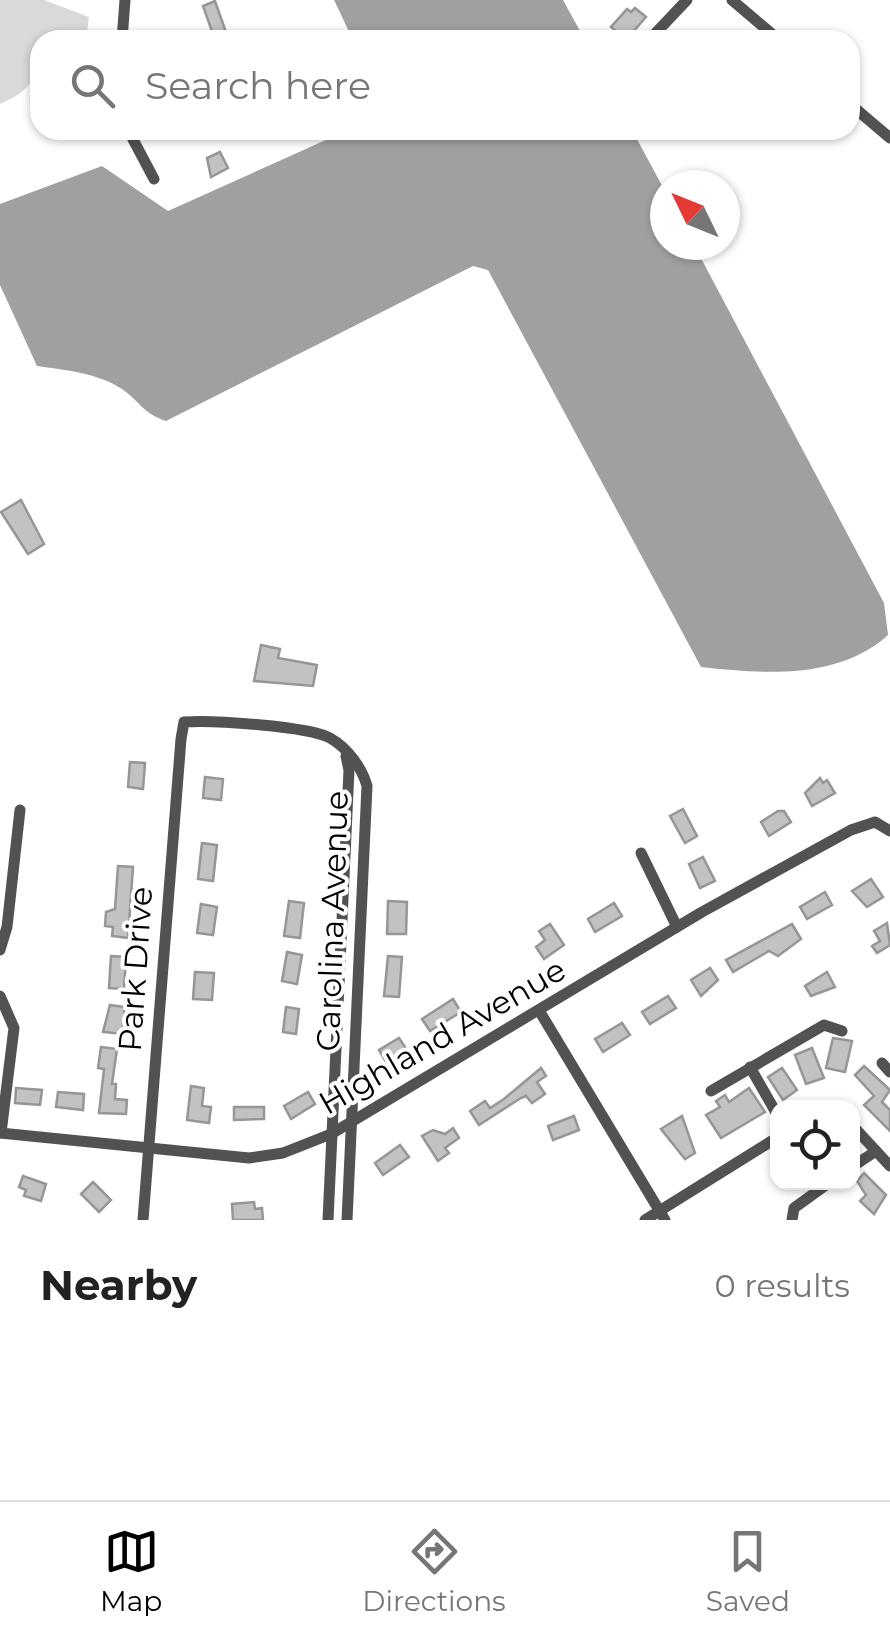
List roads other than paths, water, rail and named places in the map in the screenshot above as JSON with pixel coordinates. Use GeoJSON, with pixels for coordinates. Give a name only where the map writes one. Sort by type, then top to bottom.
{"type":"FeatureCollection","features":[{"type":"Feature","properties":{"kind":"street"},"geometry":{"type":"LineString","coordinates":[[122,30],[124,0]]}},
{"type":"Feature","properties":{"kind":"street"},"geometry":{"type":"LineString","coordinates":[[658,30],[687,0]]}},
{"type":"Feature","properties":{"kind":"street"},"geometry":{"type":"LineString","coordinates":[[732,0],[767,30]]}},
{"type":"Feature","properties":{"kind":"street"},"geometry":{"type":"LineString","coordinates":[[860,112],[890,138]]}},
{"type":"Feature","properties":{"kind":"street"},"geometry":{"type":"LineString","coordinates":[[133,140],[154,179]]}},
{"type":"Feature","properties":{"kind":"street","name":"Carolina Avenue"},"geometry":{"type":"LineString","coordinates":[[184,722],[312,733],[331,739],[364,773],[368,786],[347,1220]]}},
{"type":"Feature","properties":{"kind":"street","name":"Park Drive"},"geometry":{"type":"LineString","coordinates":[[143,1220],[184,722]]}},
{"type":"Feature","properties":{"kind":"street","name":"Carolina Avenue"},"geometry":{"type":"LineString","coordinates":[[328,1220],[349,770],[345,752]]}},
{"type":"Feature","properties":{"kind":"street"},"geometry":{"type":"LineString","coordinates":[[0,950],[7,928],[20,810]]}},
{"type":"Feature","properties":{"kind":"street","name":"Highland Avenue"},"geometry":{"type":"LineString","coordinates":[[1,1133],[151,1150],[266,1157],[331,1134],[677,927],[851,830],[875,822],[890,831]]}},
{"type":"Feature","properties":{"kind":"street"},"geometry":{"type":"LineString","coordinates":[[642,853],[677,927]]}},
{"type":"Feature","properties":{"kind":"street"},"geometry":{"type":"LineString","coordinates":[[341,932],[360,933]]}},
{"type":"Feature","properties":{"kind":"street"},"geometry":{"type":"LineString","coordinates":[[1,1001],[14,1028],[1,1133]]}},
{"type":"Feature","properties":{"kind":"street"},"geometry":{"type":"LineString","coordinates":[[540,1012],[662,1215]]}},
{"type":"Feature","properties":{"kind":"street"},"geometry":{"type":"LineString","coordinates":[[712,1090],[824,1025],[842,1031]]}},
{"type":"Feature","properties":{"kind":"street"},"geometry":{"type":"LineString","coordinates":[[750,1067],[770,1102]]}},
{"type":"Feature","properties":{"kind":"street"},"geometry":{"type":"LineString","coordinates":[[860,1134],[890,1166]]}},
{"type":"Feature","properties":{"kind":"street"},"geometry":{"type":"LineString","coordinates":[[644,1220],[662,1215],[770,1142]]}},
{"type":"Feature","properties":{"kind":"street"},"geometry":{"type":"LineString","coordinates":[[860,1162],[876,1151]]}},
{"type":"Feature","properties":{"kind":"street"},"geometry":{"type":"LineString","coordinates":[[792,1220],[794,1208],[819,1190]]}}]}
